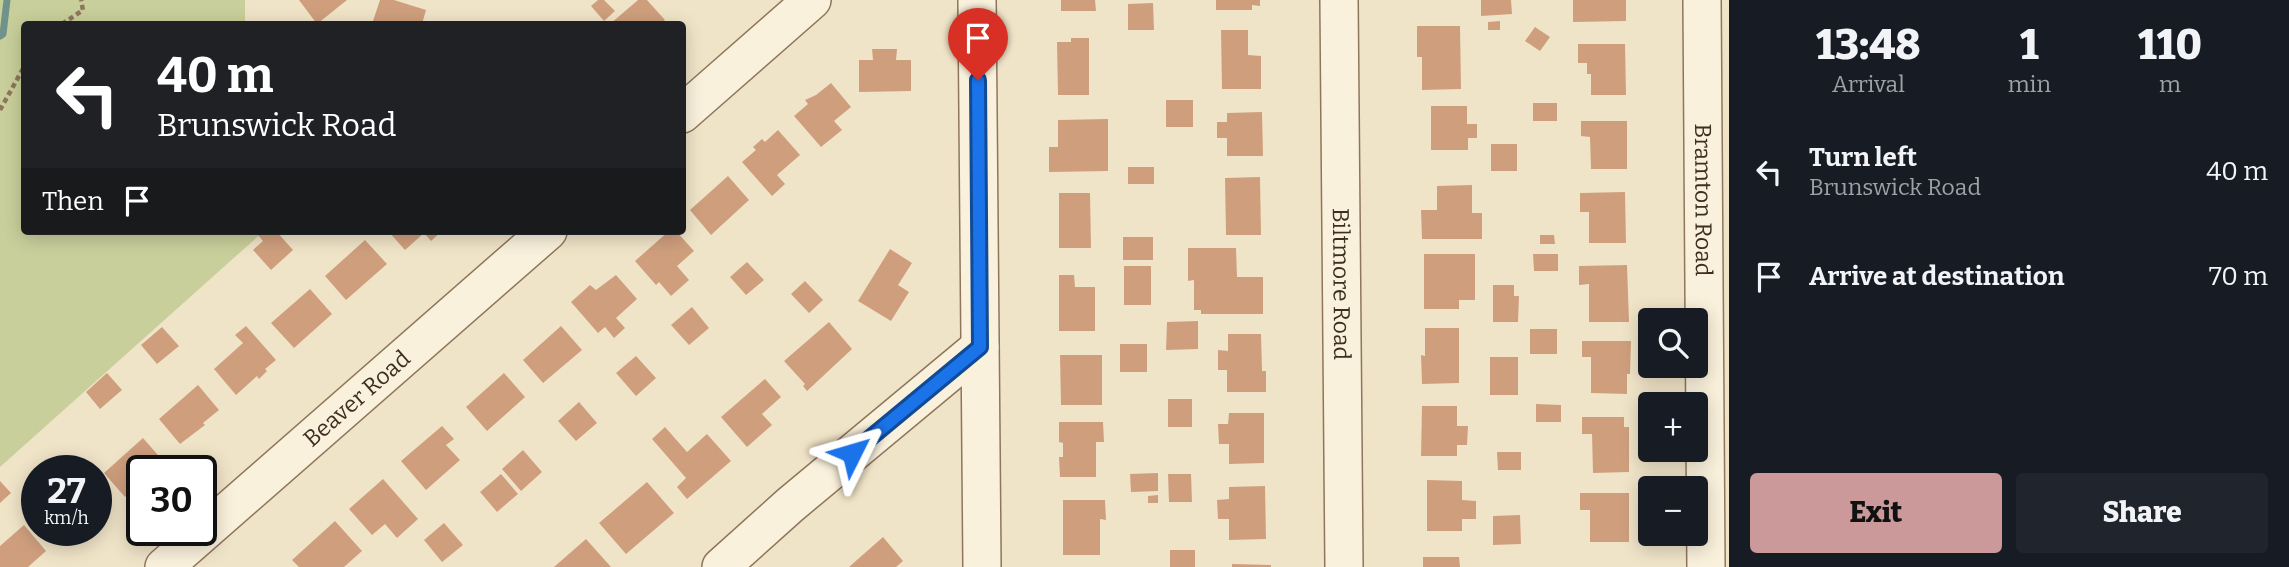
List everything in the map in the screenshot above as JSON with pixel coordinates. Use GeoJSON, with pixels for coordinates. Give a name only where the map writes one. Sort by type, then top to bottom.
{"type":"FeatureCollection","features":[{"type":"Feature","properties":{"kind":"street"},"geometry":{"type":"LineString","coordinates":[[686,110],[812,0]]}},
{"type":"Feature","properties":{"kind":"street"},"geometry":{"type":"LineString","coordinates":[[977,0],[982,567]]}},
{"type":"Feature","properties":{"kind":"street","name":"Biltmore Road"},"geometry":{"type":"LineString","coordinates":[[1339,0],[1344,567]]}},
{"type":"Feature","properties":{"kind":"street","name":"Bramton Road"},"geometry":{"type":"LineString","coordinates":[[1702,0],[1706,567]]}},
{"type":"Feature","properties":{"kind":"street","name":"Beaver Road"},"geometry":{"type":"LineString","coordinates":[[164,567],[543,235]]}},
{"type":"Feature","properties":{"kind":"street"},"geometry":{"type":"LineString","coordinates":[[721,567],[790,505],[980,347]]}},
{"type":"Feature","properties":{"kind":"path"},"geometry":{"type":"LineString","coordinates":[[66,21],[83,10],[81,0]]}},
{"type":"Feature","properties":{"kind":"path"},"geometry":{"type":"LineString","coordinates":[[0,110],[21,72]]}},
{"type":"Feature","properties":{"kind":"green space"},"geometry":{"type":"Polygon","coordinates":[[[0,0],[245,0],[245,21],[21,21],[21,235],[260,235],[0,467],[0,0]]]}},
{"type":"Feature","properties":{"kind":"building"},"geometry":{"type":"Polygon","coordinates":[[[299,0],[347,0],[321,21],[315,21],[299,0]]]}},
{"type":"Feature","properties":{"kind":"building"},"geometry":{"type":"Polygon","coordinates":[[[380,0],[394,0],[426,10],[423,21],[373,21],[380,0]]]}},
{"type":"Feature","properties":{"kind":"building"},"geometry":{"type":"Polygon","coordinates":[[[598,0],[604,0],[615,11],[604,21],[591,6],[598,0]]]}},
{"type":"Feature","properties":{"kind":"building"},"geometry":{"type":"Polygon","coordinates":[[[638,0],[647,0],[665,20],[664,21],[614,21],[638,0]]]}},
{"type":"Feature","properties":{"kind":"building"},"geometry":{"type":"Polygon","coordinates":[[[1061,0],[1095,0],[1096,11],[1061,11],[1061,0]]]}},
{"type":"Feature","properties":{"kind":"building"},"geometry":{"type":"Polygon","coordinates":[[[1216,0],[1260,0],[1260,6],[1252,5],[1252,10],[1216,10],[1216,0]]]}},
{"type":"Feature","properties":{"kind":"building"},"geometry":{"type":"Polygon","coordinates":[[[1481,0],[1511,0],[1512,14],[1481,16],[1481,0]]]}},
{"type":"Feature","properties":{"kind":"building"},"geometry":{"type":"Polygon","coordinates":[[[1573,0],[1626,0],[1626,21],[1573,22],[1573,0]]]}},
{"type":"Feature","properties":{"kind":"building"},"geometry":{"type":"Polygon","coordinates":[[[1153,3],[1154,30],[1128,30],[1128,4],[1153,3]]]}},
{"type":"Feature","properties":{"kind":"building"},"geometry":{"type":"Polygon","coordinates":[[[1500,21],[1500,30],[1488,30],[1488,22],[1500,21]]]}},
{"type":"Feature","properties":{"kind":"building"},"geometry":{"type":"Polygon","coordinates":[[[1417,26],[1460,26],[1461,89],[1422,90],[1422,57],[1417,57],[1417,26]]]}},
{"type":"Feature","properties":{"kind":"building"},"geometry":{"type":"Polygon","coordinates":[[[1535,27],[1550,37],[1540,51],[1525,41],[1535,27]]]}},
{"type":"Feature","properties":{"kind":"building"},"geometry":{"type":"Polygon","coordinates":[[[1221,30],[1248,30],[1248,55],[1261,56],[1261,89],[1222,89],[1221,30]]]}},
{"type":"Feature","properties":{"kind":"building"},"geometry":{"type":"Polygon","coordinates":[[[1071,38],[1089,38],[1089,95],[1058,95],[1057,42],[1071,42],[1071,38]]]}},
{"type":"Feature","properties":{"kind":"building"},"geometry":{"type":"Polygon","coordinates":[[[1578,44],[1625,44],[1626,95],[1591,95],[1591,74],[1587,74],[1587,63],[1578,63],[1578,44]]]}},
{"type":"Feature","properties":{"kind":"building"},"geometry":{"type":"Polygon","coordinates":[[[872,49],[897,49],[896,60],[911,60],[911,91],[859,92],[859,60],[873,60],[872,49]]]}},
{"type":"Feature","properties":{"kind":"building"},"geometry":{"type":"Polygon","coordinates":[[[831,83],[851,107],[834,121],[842,130],[821,147],[794,116],[808,104],[805,100],[831,83]]]}},
{"type":"Feature","properties":{"kind":"building"},"geometry":{"type":"Polygon","coordinates":[[[1166,100],[1193,100],[1193,127],[1166,127],[1166,100]]]}},
{"type":"Feature","properties":{"kind":"building"},"geometry":{"type":"Polygon","coordinates":[[[1533,103],[1557,103],[1557,121],[1533,121],[1533,103]]]}},
{"type":"Feature","properties":{"kind":"building"},"geometry":{"type":"Polygon","coordinates":[[[1431,106],[1467,106],[1467,124],[1477,124],[1477,138],[1468,138],[1468,150],[1431,150],[1431,106]]]}},
{"type":"Feature","properties":{"kind":"building"},"geometry":{"type":"Polygon","coordinates":[[[1262,112],[1263,156],[1227,156],[1227,138],[1217,138],[1217,122],[1227,122],[1227,113],[1262,112]]]}},
{"type":"Feature","properties":{"kind":"building"},"geometry":{"type":"Polygon","coordinates":[[[1108,119],[1108,171],[1049,172],[1049,147],[1058,147],[1058,120],[1108,119]]]}},
{"type":"Feature","properties":{"kind":"building"},"geometry":{"type":"Polygon","coordinates":[[[1581,121],[1627,121],[1627,169],[1591,169],[1590,137],[1581,136],[1581,121]]]}},
{"type":"Feature","properties":{"kind":"building"},"geometry":{"type":"Polygon","coordinates":[[[778,130],[800,155],[777,175],[785,184],[772,196],[742,162],[756,150],[753,147],[762,139],[765,142],[778,130]]]}},
{"type":"Feature","properties":{"kind":"building"},"geometry":{"type":"Polygon","coordinates":[[[1491,144],[1517,144],[1517,171],[1491,171],[1491,144]]]}},
{"type":"Feature","properties":{"kind":"building"},"geometry":{"type":"Polygon","coordinates":[[[1128,167],[1154,167],[1154,184],[1128,184],[1128,167]]]}},
{"type":"Feature","properties":{"kind":"building"},"geometry":{"type":"Polygon","coordinates":[[[728,176],[749,200],[711,235],[690,210],[728,176]]]}},
{"type":"Feature","properties":{"kind":"building"},"geometry":{"type":"Polygon","coordinates":[[[1260,177],[1261,235],[1226,235],[1225,178],[1260,177]]]}},
{"type":"Feature","properties":{"kind":"building"},"geometry":{"type":"Polygon","coordinates":[[[1472,185],[1472,213],[1482,213],[1482,239],[1422,239],[1421,210],[1437,210],[1437,186],[1472,185]]]}},
{"type":"Feature","properties":{"kind":"building"},"geometry":{"type":"Polygon","coordinates":[[[1625,192],[1626,243],[1589,243],[1589,212],[1580,212],[1580,193],[1625,192]]]}},
{"type":"Feature","properties":{"kind":"building"},"geometry":{"type":"Polygon","coordinates":[[[1059,193],[1090,193],[1091,248],[1059,248],[1059,193]]]}},
{"type":"Feature","properties":{"kind":"building"},"geometry":{"type":"Polygon","coordinates":[[[258,235],[280,235],[293,250],[271,270],[253,250],[263,241],[258,235]]]}},
{"type":"Feature","properties":{"kind":"building"},"geometry":{"type":"Polygon","coordinates":[[[392,235],[422,235],[405,250],[392,235]]]}},
{"type":"Feature","properties":{"kind":"building"},"geometry":{"type":"Polygon","coordinates":[[[426,235],[438,235],[431,241],[426,235]]]}},
{"type":"Feature","properties":{"kind":"building"},"geometry":{"type":"Polygon","coordinates":[[[664,235],[680,235],[694,251],[677,266],[689,280],[671,296],[659,282],[656,285],[635,261],[664,235]]]}},
{"type":"Feature","properties":{"kind":"building"},"geometry":{"type":"Polygon","coordinates":[[[1540,235],[1554,235],[1555,244],[1540,244],[1540,235]]]}},
{"type":"Feature","properties":{"kind":"building"},"geometry":{"type":"Polygon","coordinates":[[[1123,237],[1153,237],[1153,260],[1123,260],[1123,237]]]}},
{"type":"Feature","properties":{"kind":"building"},"geometry":{"type":"Polygon","coordinates":[[[365,240],[387,264],[346,300],[325,276],[365,240]]]}},
{"type":"Feature","properties":{"kind":"building"},"geometry":{"type":"Polygon","coordinates":[[[1188,248],[1236,248],[1237,277],[1263,277],[1263,314],[1201,314],[1201,310],[1194,310],[1194,280],[1188,281],[1188,248]]]}},
{"type":"Feature","properties":{"kind":"building"},"geometry":{"type":"Polygon","coordinates":[[[890,249],[912,263],[898,285],[909,292],[891,321],[858,301],[890,249]]]}},
{"type":"Feature","properties":{"kind":"building"},"geometry":{"type":"Polygon","coordinates":[[[1424,254],[1475,254],[1475,300],[1459,300],[1459,309],[1424,309],[1424,254]]]}},
{"type":"Feature","properties":{"kind":"building"},"geometry":{"type":"Polygon","coordinates":[[[1533,254],[1558,254],[1558,271],[1534,271],[1533,254]]]}},
{"type":"Feature","properties":{"kind":"building"},"geometry":{"type":"Polygon","coordinates":[[[747,262],[764,280],[746,295],[730,277],[747,262]]]}},
{"type":"Feature","properties":{"kind":"building"},"geometry":{"type":"Polygon","coordinates":[[[1627,265],[1629,322],[1589,322],[1589,284],[1579,285],[1579,266],[1627,265]]]}},
{"type":"Feature","properties":{"kind":"building"},"geometry":{"type":"Polygon","coordinates":[[[1124,266],[1151,266],[1151,305],[1124,305],[1124,266]]]}},
{"type":"Feature","properties":{"kind":"building"},"geometry":{"type":"Polygon","coordinates":[[[616,275],[637,299],[616,318],[625,328],[614,338],[605,327],[598,333],[571,302],[590,285],[596,290],[616,275]]]}},
{"type":"Feature","properties":{"kind":"building"},"geometry":{"type":"Polygon","coordinates":[[[1059,275],[1074,275],[1075,287],[1095,287],[1095,331],[1059,331],[1059,275]]]}},
{"type":"Feature","properties":{"kind":"building"},"geometry":{"type":"Polygon","coordinates":[[[805,281],[823,300],[809,313],[791,294],[805,281]]]}},
{"type":"Feature","properties":{"kind":"building"},"geometry":{"type":"Polygon","coordinates":[[[1493,285],[1514,285],[1514,296],[1519,296],[1518,322],[1493,322],[1493,285]]]}},
{"type":"Feature","properties":{"kind":"building"},"geometry":{"type":"Polygon","coordinates":[[[310,289],[332,314],[294,348],[271,323],[310,289]]]}},
{"type":"Feature","properties":{"kind":"building"},"geometry":{"type":"Polygon","coordinates":[[[692,307],[709,328],[689,345],[671,325],[692,307]]]}},
{"type":"Feature","properties":{"kind":"building"},"geometry":{"type":"Polygon","coordinates":[[[1198,321],[1198,349],[1166,350],[1167,322],[1198,321]]]}},
{"type":"Feature","properties":{"kind":"building"},"geometry":{"type":"Polygon","coordinates":[[[829,322],[852,349],[807,391],[803,386],[805,384],[784,361],[829,322]]]}},
{"type":"Feature","properties":{"kind":"building"},"geometry":{"type":"Polygon","coordinates":[[[246,326],[276,360],[265,369],[267,371],[259,379],[257,376],[236,395],[214,369],[243,343],[235,335],[246,326]]]}},
{"type":"Feature","properties":{"kind":"building"},"geometry":{"type":"Polygon","coordinates":[[[561,326],[582,350],[543,383],[523,360],[561,326]]]}},
{"type":"Feature","properties":{"kind":"building"},"geometry":{"type":"Polygon","coordinates":[[[162,327],[179,346],[157,364],[141,345],[162,327]]]}},
{"type":"Feature","properties":{"kind":"building"},"geometry":{"type":"Polygon","coordinates":[[[1425,328],[1459,328],[1459,383],[1422,384],[1421,355],[1425,356],[1425,328]]]}},
{"type":"Feature","properties":{"kind":"building"},"geometry":{"type":"Polygon","coordinates":[[[1530,329],[1557,329],[1557,354],[1530,354],[1530,329]]]}},
{"type":"Feature","properties":{"kind":"building"},"geometry":{"type":"Polygon","coordinates":[[[1228,334],[1261,334],[1262,371],[1266,371],[1266,392],[1227,392],[1227,370],[1218,370],[1218,350],[1228,351],[1228,334]]]}},
{"type":"Feature","properties":{"kind":"building"},"geometry":{"type":"Polygon","coordinates":[[[1582,341],[1631,341],[1627,394],[1591,393],[1591,357],[1582,357],[1582,341]]]}},
{"type":"Feature","properties":{"kind":"building"},"geometry":{"type":"Polygon","coordinates":[[[1120,344],[1147,344],[1147,372],[1120,372],[1120,344]]]}},
{"type":"Feature","properties":{"kind":"building"},"geometry":{"type":"Polygon","coordinates":[[[1060,355],[1102,355],[1102,405],[1061,405],[1060,355]]]}},
{"type":"Feature","properties":{"kind":"building"},"geometry":{"type":"Polygon","coordinates":[[[636,356],[656,378],[636,396],[616,373],[636,356]]]}},
{"type":"Feature","properties":{"kind":"building"},"geometry":{"type":"Polygon","coordinates":[[[1490,357],[1518,357],[1518,395],[1490,395],[1490,357]]]}},
{"type":"Feature","properties":{"kind":"building"},"geometry":{"type":"Polygon","coordinates":[[[107,373],[122,390],[100,409],[86,392],[107,373]]]}},
{"type":"Feature","properties":{"kind":"building"},"geometry":{"type":"Polygon","coordinates":[[[504,373],[525,397],[487,431],[466,407],[504,373]]]}},
{"type":"Feature","properties":{"kind":"building"},"geometry":{"type":"Polygon","coordinates":[[[765,379],[781,397],[762,414],[772,425],[747,447],[721,417],[765,379]]]}},
{"type":"Feature","properties":{"kind":"building"},"geometry":{"type":"Polygon","coordinates":[[[198,385],[219,410],[203,423],[205,425],[180,444],[159,419],[198,385]]]}},
{"type":"Feature","properties":{"kind":"building"},"geometry":{"type":"Polygon","coordinates":[[[1168,399],[1192,399],[1192,427],[1168,427],[1168,399]]]}},
{"type":"Feature","properties":{"kind":"building"},"geometry":{"type":"Polygon","coordinates":[[[579,402],[597,423],[576,441],[558,421],[579,402]]]}},
{"type":"Feature","properties":{"kind":"building"},"geometry":{"type":"Polygon","coordinates":[[[1536,404],[1561,405],[1561,422],[1536,422],[1536,404]]]}},
{"type":"Feature","properties":{"kind":"building"},"geometry":{"type":"Polygon","coordinates":[[[1422,406],[1457,406],[1457,426],[1468,426],[1467,445],[1457,445],[1457,456],[1421,456],[1422,406]]]}},
{"type":"Feature","properties":{"kind":"building"},"geometry":{"type":"Polygon","coordinates":[[[1229,413],[1264,413],[1264,463],[1229,464],[1229,444],[1219,444],[1218,424],[1228,424],[1229,413]]]}},
{"type":"Feature","properties":{"kind":"building"},"geometry":{"type":"Polygon","coordinates":[[[1582,417],[1624,417],[1624,427],[1629,427],[1629,472],[1593,473],[1592,434],[1582,434],[1582,417]]]}},
{"type":"Feature","properties":{"kind":"building"},"geometry":{"type":"Polygon","coordinates":[[[1059,422],[1103,422],[1104,442],[1096,442],[1096,477],[1060,477],[1059,457],[1063,457],[1063,443],[1059,442],[1059,422]]]}},
{"type":"Feature","properties":{"kind":"building"},"geometry":{"type":"Polygon","coordinates":[[[442,426],[454,439],[446,445],[460,460],[426,490],[401,461],[442,426]]]}},
{"type":"Feature","properties":{"kind":"building"},"geometry":{"type":"Polygon","coordinates":[[[665,427],[687,452],[707,434],[731,461],[687,499],[677,487],[686,478],[652,439],[665,427]]]}},
{"type":"Feature","properties":{"kind":"building"},"geometry":{"type":"Polygon","coordinates":[[[143,438],[158,455],[126,455],[125,497],[112,482],[112,466],[143,438]]]}},
{"type":"Feature","properties":{"kind":"building"},"geometry":{"type":"Polygon","coordinates":[[[523,450],[542,472],[521,491],[502,469],[523,450]]]}},
{"type":"Feature","properties":{"kind":"building"},"geometry":{"type":"Polygon","coordinates":[[[1497,452],[1521,452],[1521,470],[1498,470],[1497,452]]]}},
{"type":"Feature","properties":{"kind":"building"},"geometry":{"type":"Polygon","coordinates":[[[1158,473],[1158,491],[1131,492],[1130,474],[1158,473]]]}},
{"type":"Feature","properties":{"kind":"building"},"geometry":{"type":"Polygon","coordinates":[[[501,474],[518,494],[497,512],[480,492],[501,474]]]}},
{"type":"Feature","properties":{"kind":"building"},"geometry":{"type":"Polygon","coordinates":[[[1168,474],[1191,474],[1192,502],[1169,502],[1168,474]]]}},
{"type":"Feature","properties":{"kind":"building"},"geometry":{"type":"Polygon","coordinates":[[[383,479],[418,519],[397,538],[385,524],[372,535],[349,509],[383,479]]]}},
{"type":"Feature","properties":{"kind":"building"},"geometry":{"type":"Polygon","coordinates":[[[1427,480],[1462,481],[1462,500],[1476,501],[1476,519],[1462,519],[1462,531],[1427,531],[1427,480]]]}},
{"type":"Feature","properties":{"kind":"building"},"geometry":{"type":"Polygon","coordinates":[[[0,481],[11,493],[0,503],[0,481]]]}},
{"type":"Feature","properties":{"kind":"building"},"geometry":{"type":"Polygon","coordinates":[[[647,482],[674,513],[626,554],[599,523],[647,482]]]}},
{"type":"Feature","properties":{"kind":"building"},"geometry":{"type":"Polygon","coordinates":[[[1265,486],[1266,539],[1229,540],[1229,519],[1218,519],[1217,500],[1229,499],[1229,487],[1265,486]]]}},
{"type":"Feature","properties":{"kind":"building"},"geometry":{"type":"Polygon","coordinates":[[[1580,493],[1629,493],[1629,542],[1590,542],[1590,510],[1580,510],[1580,493]]]}},
{"type":"Feature","properties":{"kind":"building"},"geometry":{"type":"Polygon","coordinates":[[[1158,495],[1158,503],[1148,503],[1148,496],[1158,495]]]}},
{"type":"Feature","properties":{"kind":"building"},"geometry":{"type":"Polygon","coordinates":[[[1063,500],[1105,500],[1106,520],[1100,519],[1100,555],[1063,555],[1063,500]]]}},
{"type":"Feature","properties":{"kind":"building"},"geometry":{"type":"Polygon","coordinates":[[[1520,515],[1521,544],[1493,545],[1493,516],[1520,515]]]}},
{"type":"Feature","properties":{"kind":"building"},"geometry":{"type":"Polygon","coordinates":[[[335,521],[362,551],[344,567],[299,567],[292,560],[335,521]]]}},
{"type":"Feature","properties":{"kind":"building"},"geometry":{"type":"Polygon","coordinates":[[[444,523],[463,545],[442,562],[424,540],[444,523]]]}},
{"type":"Feature","properties":{"kind":"building"},"geometry":{"type":"Polygon","coordinates":[[[21,528],[21,546],[42,546],[46,551],[28,567],[0,567],[0,546],[21,528]]]}},
{"type":"Feature","properties":{"kind":"building"},"geometry":{"type":"Polygon","coordinates":[[[883,537],[903,561],[896,567],[849,567],[883,537]]]}},
{"type":"Feature","properties":{"kind":"building"},"geometry":{"type":"Polygon","coordinates":[[[586,539],[611,567],[554,567],[586,539]]]}},
{"type":"Feature","properties":{"kind":"building"},"geometry":{"type":"Polygon","coordinates":[[[1170,550],[1195,550],[1195,567],[1170,567],[1170,550]]]}},
{"type":"Feature","properties":{"kind":"building"},"geometry":{"type":"Polygon","coordinates":[[[1423,557],[1459,557],[1460,567],[1423,567],[1423,557]]]}},
{"type":"Feature","properties":{"kind":"building"},"geometry":{"type":"Polygon","coordinates":[[[1232,564],[1271,565],[1271,567],[1232,567],[1232,564]]]}},
{"type":"Feature","properties":{"kind":"waterway"},"geometry":{"type":"LineString","coordinates":[[0,36],[3,34],[7,0]]}},
{"type":"Feature","properties":{"kind":"route"},"geometry":{"type":"LineString","coordinates":[[852,453],[980,347],[978,80]]}}]}
